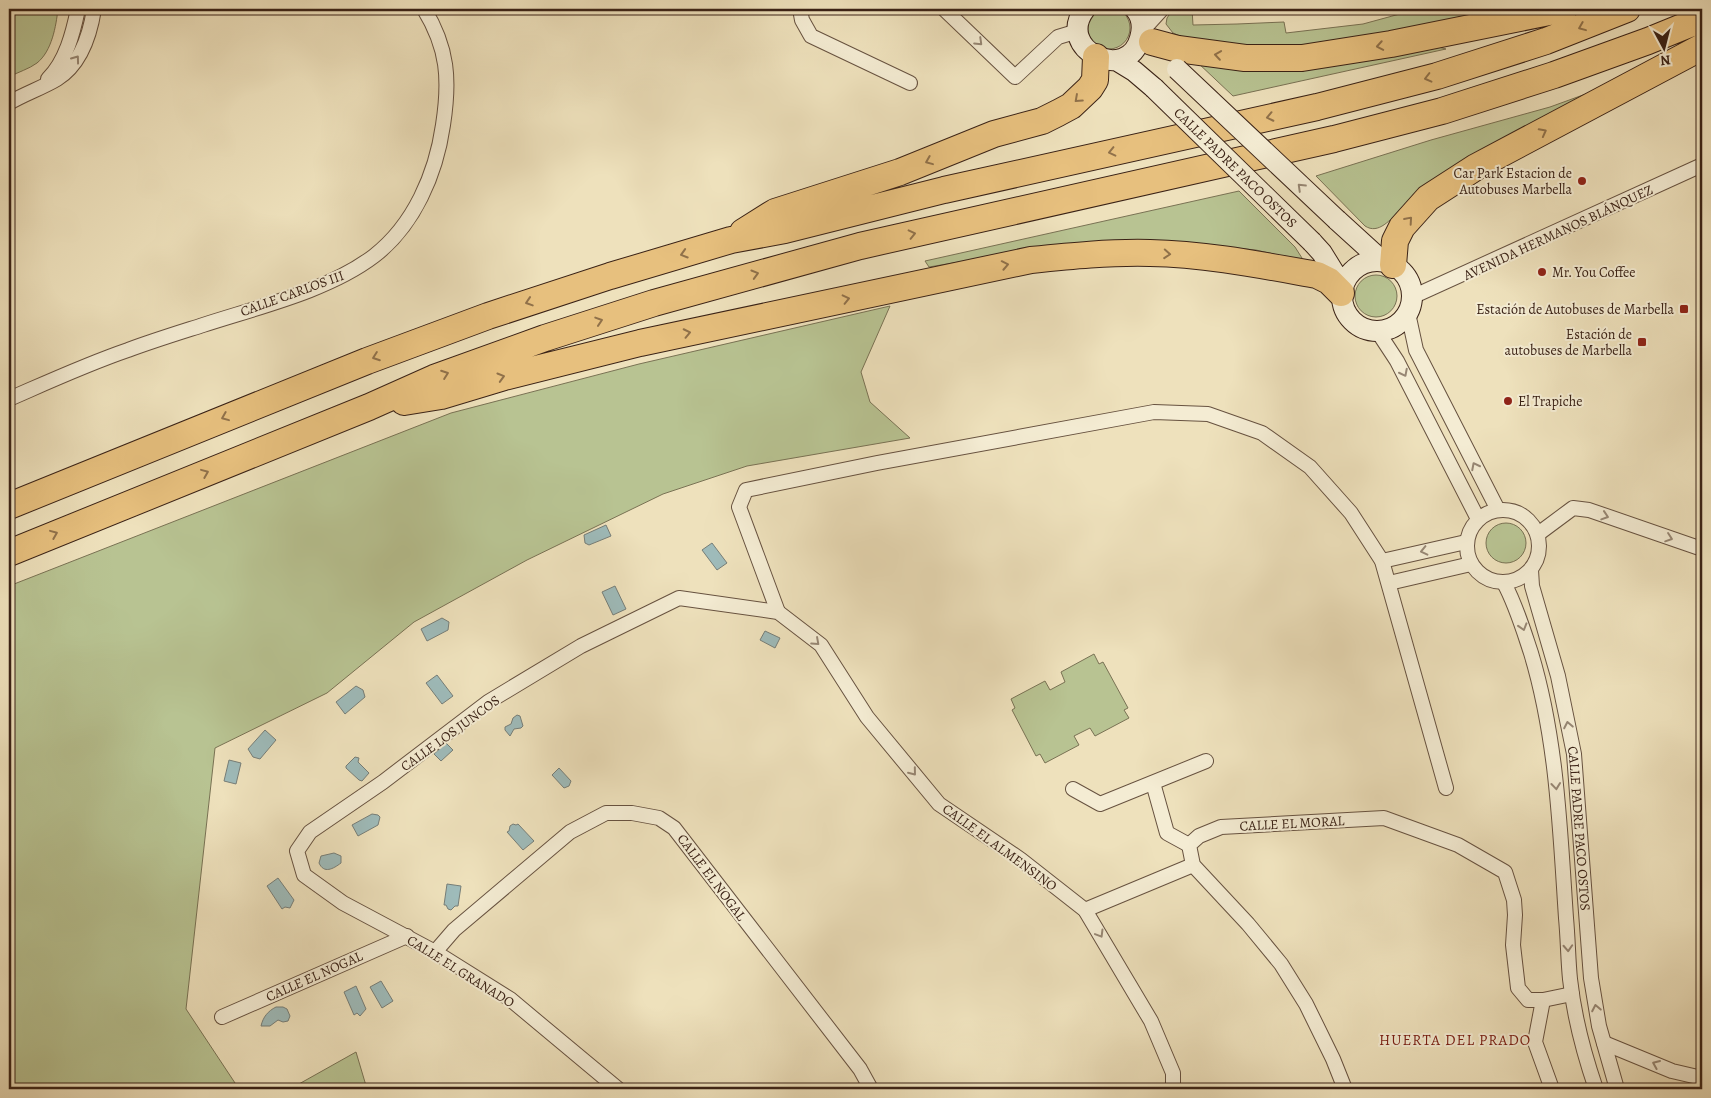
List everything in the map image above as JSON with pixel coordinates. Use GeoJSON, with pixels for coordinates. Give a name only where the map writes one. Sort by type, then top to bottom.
{"type":"FeatureCollection","features":[{"type":"Feature","properties":{"kind":"highway"},"geometry":{"type":"LineString","coordinates":[[1147,36],[1178,49],[1245,58],[1302,58],[1391,44],[1564,9]]}},
{"type":"Feature","properties":{"kind":"highway"},"geometry":{"type":"LineString","coordinates":[[9,506],[247,408],[479,319],[610,276],[731,240],[785,230],[944,190],[1317,107],[1437,76],[1546,42],[1627,9]]}},
{"type":"Feature","properties":{"kind":"highway"},"geometry":{"type":"LineString","coordinates":[[9,553],[369,407],[434,378],[545,338],[654,303],[869,244],[1334,139],[1442,111],[1554,76],[1702,19]]}},
{"type":"Feature","properties":{"kind":"highway"},"geometry":{"type":"LineString","coordinates":[[1387,263],[1402,227],[1428,198],[1476,167],[1702,47]]}},
{"type":"Feature","properties":{"kind":"highway"},"geometry":{"type":"LineString","coordinates":[[731,240],[775,212],[900,172],[994,134],[1042,121],[1071,106],[1090,88],[1106,58]]}},
{"type":"Feature","properties":{"kind":"highway"},"geometry":{"type":"LineString","coordinates":[[369,407],[440,396],[504,377],[640,343],[1031,260],[1091,254],[1149,253],[1222,258],[1317,275],[1342,290]]}},
{"type":"Feature","properties":{"kind":"main road"},"geometry":{"type":"LineString","coordinates":[[1135,9],[1147,36],[1177,69],[1337,220],[1387,263],[1402,272],[1408,281],[1410,305],[1400,323],[1390,329],[1378,332],[1360,328],[1347,316],[1342,305],[1344,281],[1360,265],[1371,262],[1387,263]]}},
{"type":"Feature","properties":{"kind":"main road","name":"CALLE PADRE PACO OSTOS"},"geometry":{"type":"LineString","coordinates":[[1081,16],[1081,42],[1087,50],[1134,71],[1154,88],[1312,242],[1322,253],[1342,290]]}},
{"type":"Feature","properties":{"kind":"main road"},"geometry":{"type":"LineString","coordinates":[[1106,58],[1126,56],[1147,36]]}},
{"type":"Feature","properties":{"kind":"street"},"geometry":{"type":"LineString","coordinates":[[38,88],[50,77],[61,62],[78,9]]}},
{"type":"Feature","properties":{"kind":"street"},"geometry":{"type":"LineString","coordinates":[[9,103],[58,78],[72,65],[85,44],[94,9]]}},
{"type":"Feature","properties":{"kind":"street","name":"CALLE CARLOS III"},"geometry":{"type":"LineString","coordinates":[[9,399],[127,350],[310,289],[353,270],[386,245],[397,234],[413,212],[422,195],[436,161],[441,140],[445,111],[446,68],[443,47],[424,9]]}},
{"type":"Feature","properties":{"kind":"street"},"geometry":{"type":"LineString","coordinates":[[800,9],[802,20],[811,36],[910,82]]}},
{"type":"Feature","properties":{"kind":"street"},"geometry":{"type":"LineString","coordinates":[[944,9],[1015,77],[1081,16]]}},
{"type":"Feature","properties":{"kind":"street"},"geometry":{"type":"LineString","coordinates":[[1147,36],[1162,9]]}},
{"type":"Feature","properties":{"kind":"street"},"geometry":{"type":"LineString","coordinates":[[74,26],[76,32],[81,35],[89,33]]}},
{"type":"Feature","properties":{"kind":"street","name":"AVENIDA HERMANOS BLÁNQUEZ"},"geometry":{"type":"LineString","coordinates":[[1410,305],[1702,165]]}},
{"type":"Feature","properties":{"kind":"street"},"geometry":{"type":"LineString","coordinates":[[1410,305],[1416,350],[1498,510]]}},
{"type":"Feature","properties":{"kind":"street"},"geometry":{"type":"LineString","coordinates":[[1378,332],[1397,361],[1478,519]]}},
{"type":"Feature","properties":{"kind":"street"},"geometry":{"type":"LineString","coordinates":[[778,612],[739,507],[746,490],[877,463],[1154,412],[1208,414],[1262,433],[1310,467],[1351,513],[1382,561],[1446,788]]}},
{"type":"Feature","properties":{"kind":"street"},"geometry":{"type":"LineString","coordinates":[[1538,534],[1574,508],[1589,510],[1702,549]]}},
{"type":"Feature","properties":{"kind":"street"},"geometry":{"type":"LineString","coordinates":[[1498,510],[1513,510],[1526,517],[1538,534],[1540,546],[1538,559],[1531,570],[1518,579],[1504,583],[1494,582],[1477,572],[1471,564],[1466,542],[1470,530],[1478,519],[1498,510]]}},
{"type":"Feature","properties":{"kind":"street"},"geometry":{"type":"LineString","coordinates":[[1382,561],[1466,542]]}},
{"type":"Feature","properties":{"kind":"street"},"geometry":{"type":"LineString","coordinates":[[1389,583],[1471,564]]}},
{"type":"Feature","properties":{"kind":"street","name":"CALLE PADRE PACO OSTOS"},"geometry":{"type":"LineString","coordinates":[[1531,570],[1532,586],[1558,676],[1574,754],[1591,978],[1599,1026],[1618,1089]]}},
{"type":"Feature","properties":{"kind":"street","name":"CALLE PADRE PACO OSTOS"},"geometry":{"type":"LineString","coordinates":[[1504,583],[1521,620],[1549,730],[1557,798],[1572,994],[1588,1064],[1596,1089]]}},
{"type":"Feature","properties":{"kind":"street","name":"CALLE EL ALMENSINO"},"geometry":{"type":"LineString","coordinates":[[679,598],[778,612],[821,645],[867,717],[939,804],[1020,858],[1085,910],[1151,1020],[1173,1073],[1173,1089]]}},
{"type":"Feature","properties":{"kind":"street","name":"CALLE LOS JUNCOS"},"geometry":{"type":"LineString","coordinates":[[343,903],[304,875],[297,851],[310,832],[383,782],[488,702],[581,646],[679,598]]}},
{"type":"Feature","properties":{"kind":"street"},"geometry":{"type":"LineString","coordinates":[[1073,789],[1100,804],[1206,761]]}},
{"type":"Feature","properties":{"kind":"street"},"geometry":{"type":"LineString","coordinates":[[1153,783],[1167,833],[1189,845],[1192,865],[1248,924],[1281,964],[1306,1004],[1333,1059],[1345,1089]]}},
{"type":"Feature","properties":{"kind":"street","name":"CALLE EL NOGAL"},"geometry":{"type":"LineString","coordinates":[[435,952],[454,930],[570,832],[606,813],[632,813],[659,818],[674,828],[860,1069],[871,1089]]}},
{"type":"Feature","properties":{"kind":"street","name":"CALLE EL MORAL"},"geometry":{"type":"LineString","coordinates":[[1189,845],[1200,836],[1221,827],[1384,818],[1458,845],[1505,872],[1514,900],[1513,945],[1518,988],[1528,1000],[1543,1000]]}},
{"type":"Feature","properties":{"kind":"street"},"geometry":{"type":"LineString","coordinates":[[1085,910],[1192,865]]}},
{"type":"Feature","properties":{"kind":"street","name":"CALLE EL GRANADO"},"geometry":{"type":"LineString","coordinates":[[343,903],[435,952],[510,999],[618,1089]]}},
{"type":"Feature","properties":{"kind":"street","name":"CALLE EL NOGAL"},"geometry":{"type":"LineString","coordinates":[[222,1017],[407,936]]}},
{"type":"Feature","properties":{"kind":"street"},"geometry":{"type":"LineString","coordinates":[[1552,1089],[1535,1042],[1543,1000],[1572,994]]}},
{"type":"Feature","properties":{"kind":"street"},"geometry":{"type":"LineString","coordinates":[[1604,1043],[1672,1071],[1702,1078]]}},
{"type":"Feature","properties":{"kind":"green space"},"geometry":{"type":"Polygon","coordinates":[[[1109,7],[1124,13],[1130,28],[1124,43],[1109,49],[1094,43],[1088,28],[1094,13],[1109,7]]]}},
{"type":"Feature","properties":{"kind":"green space"},"geometry":{"type":"Polygon","coordinates":[[[9,9],[58,9],[50,45],[42,58],[34,65],[9,77],[9,9]]]}},
{"type":"Feature","properties":{"kind":"green space"},"geometry":{"type":"Polygon","coordinates":[[[1173,9],[1192,9],[1193,25],[1284,22],[1286,33],[1363,24],[1418,9],[1503,9],[1340,43],[1285,48],[1212,42],[1180,36],[1173,33],[1166,24],[1167,18],[1173,9]]]}},
{"type":"Feature","properties":{"kind":"green space"},"geometry":{"type":"Polygon","coordinates":[[[1435,46],[1446,49],[1233,96],[1197,62],[1435,46]]]}},
{"type":"Feature","properties":{"kind":"green space"},"geometry":{"type":"Polygon","coordinates":[[[1616,83],[1401,210],[1384,225],[1375,229],[1365,226],[1316,176],[1431,140],[1550,107],[1616,83]]]}},
{"type":"Feature","properties":{"kind":"green space"},"geometry":{"type":"Polygon","coordinates":[[[1239,191],[1295,247],[1302,258],[1299,260],[1256,250],[1204,245],[1001,255],[929,267],[925,261],[1239,191]]]}},
{"type":"Feature","properties":{"kind":"green space"},"geometry":{"type":"Polygon","coordinates":[[[1376,275],[1391,281],[1397,296],[1391,311],[1376,317],[1361,311],[1355,296],[1361,281],[1376,275]]]}},
{"type":"Feature","properties":{"kind":"green space"},"geometry":{"type":"Polygon","coordinates":[[[890,306],[861,372],[870,402],[910,438],[747,466],[663,494],[527,560],[414,622],[327,693],[215,748],[186,1009],[239,1089],[9,1089],[9,586],[451,413],[639,364],[890,306]]]}},
{"type":"Feature","properties":{"kind":"green space"},"geometry":{"type":"Polygon","coordinates":[[[1510,523],[1517,526],[1523,532],[1526,543],[1525,551],[1517,560],[1510,563],[1502,563],[1495,560],[1487,551],[1486,539],[1489,532],[1498,524],[1510,523]]]}},
{"type":"Feature","properties":{"kind":"green space"},"geometry":{"type":"Polygon","coordinates":[[[1094,654],[1099,664],[1103,662],[1128,708],[1124,710],[1129,718],[1095,736],[1090,728],[1074,736],[1079,745],[1045,763],[1040,754],[1036,756],[1012,710],[1015,708],[1011,699],[1045,681],[1050,690],[1065,682],[1061,672],[1094,654]]]}},
{"type":"Feature","properties":{"kind":"green space"},"geometry":{"type":"Polygon","coordinates":[[[356,1052],[367,1089],[290,1089],[356,1052]]]}},
{"type":"Feature","properties":{"kind":"water"},"geometry":{"type":"Polygon","coordinates":[[[606,525],[611,536],[589,545],[585,543],[584,535],[606,525]]]}},
{"type":"Feature","properties":{"kind":"water"},"geometry":{"type":"Polygon","coordinates":[[[712,543],[727,563],[717,570],[702,550],[712,543]]]}},
{"type":"Feature","properties":{"kind":"water"},"geometry":{"type":"Polygon","coordinates":[[[615,586],[626,609],[613,615],[602,592],[615,586]]]}},
{"type":"Feature","properties":{"kind":"water"},"geometry":{"type":"Polygon","coordinates":[[[442,618],[449,622],[448,630],[427,641],[421,629],[442,618]]]}},
{"type":"Feature","properties":{"kind":"water"},"geometry":{"type":"Polygon","coordinates":[[[765,631],[780,638],[775,648],[760,640],[765,631]]]}},
{"type":"Feature","properties":{"kind":"water"},"geometry":{"type":"Polygon","coordinates":[[[437,675],[453,696],[442,704],[426,683],[437,675]]]}},
{"type":"Feature","properties":{"kind":"water"},"geometry":{"type":"Polygon","coordinates":[[[356,686],[363,690],[365,697],[345,714],[336,702],[356,686]]]}},
{"type":"Feature","properties":{"kind":"water"},"geometry":{"type":"Polygon","coordinates":[[[517,715],[520,716],[523,726],[514,729],[510,736],[505,727],[511,724],[513,718],[517,715]]]}},
{"type":"Feature","properties":{"kind":"water"},"geometry":{"type":"Polygon","coordinates":[[[265,730],[276,740],[260,759],[253,757],[248,749],[265,730]]]}},
{"type":"Feature","properties":{"kind":"water"},"geometry":{"type":"Polygon","coordinates":[[[446,743],[453,750],[441,761],[434,754],[446,743]]]}},
{"type":"Feature","properties":{"kind":"water"},"geometry":{"type":"Polygon","coordinates":[[[355,757],[359,758],[358,762],[369,773],[362,781],[346,768],[355,757]]]}},
{"type":"Feature","properties":{"kind":"water"},"geometry":{"type":"Polygon","coordinates":[[[229,760],[241,763],[236,784],[224,781],[229,760]]]}},
{"type":"Feature","properties":{"kind":"water"},"geometry":{"type":"Polygon","coordinates":[[[559,768],[571,781],[569,786],[564,788],[552,775],[559,768]]]}},
{"type":"Feature","properties":{"kind":"water"},"geometry":{"type":"Polygon","coordinates":[[[372,814],[380,817],[378,825],[358,836],[352,825],[372,814]]]}},
{"type":"Feature","properties":{"kind":"water"},"geometry":{"type":"Polygon","coordinates":[[[513,824],[518,824],[534,841],[523,850],[507,832],[513,824]]]}},
{"type":"Feature","properties":{"kind":"water"},"geometry":{"type":"Polygon","coordinates":[[[334,853],[341,856],[341,863],[332,869],[323,868],[319,863],[321,856],[334,853]]]}},
{"type":"Feature","properties":{"kind":"water"},"geometry":{"type":"Polygon","coordinates":[[[278,878],[294,900],[290,908],[285,907],[282,909],[267,886],[278,878]]]}},
{"type":"Feature","properties":{"kind":"water"},"geometry":{"type":"Polygon","coordinates":[[[447,884],[461,886],[458,906],[451,910],[444,905],[447,884]]]}},
{"type":"Feature","properties":{"kind":"water"},"geometry":{"type":"Polygon","coordinates":[[[381,981],[393,1001],[382,1008],[370,987],[381,981]]]}},
{"type":"Feature","properties":{"kind":"water"},"geometry":{"type":"Polygon","coordinates":[[[356,986],[366,1009],[360,1016],[357,1013],[354,1015],[344,992],[356,986]]]}},
{"type":"Feature","properties":{"kind":"water"},"geometry":{"type":"Polygon","coordinates":[[[276,1007],[287,1009],[290,1016],[288,1021],[278,1020],[270,1026],[261,1026],[266,1015],[276,1007]]]}},
{"type":"Feature","properties":{"kind":"place","name":"Car Park Estacion de Autobuses Marbella"},"geometry":{"type":"Point","coordinates":[1582,181]}},
{"type":"Feature","properties":{"kind":"place","name":"Mr. You Coffee"},"geometry":{"type":"Point","coordinates":[1542,272]}},
{"type":"Feature","properties":{"kind":"place","name":"Estación de Autobuses de Marbella"},"geometry":{"type":"Point","coordinates":[1684,309]}},
{"type":"Feature","properties":{"kind":"place","name":"Estación de autobuses de Marbella"},"geometry":{"type":"Point","coordinates":[1642,342]}},
{"type":"Feature","properties":{"kind":"place","name":"El Trapiche"},"geometry":{"type":"Point","coordinates":[1508,401]}},
{"type":"Feature","properties":{"kind":"district","name":"HUERTA DEL PRADO"},"geometry":{"type":"Point","coordinates":[1455,1040]}}]}
